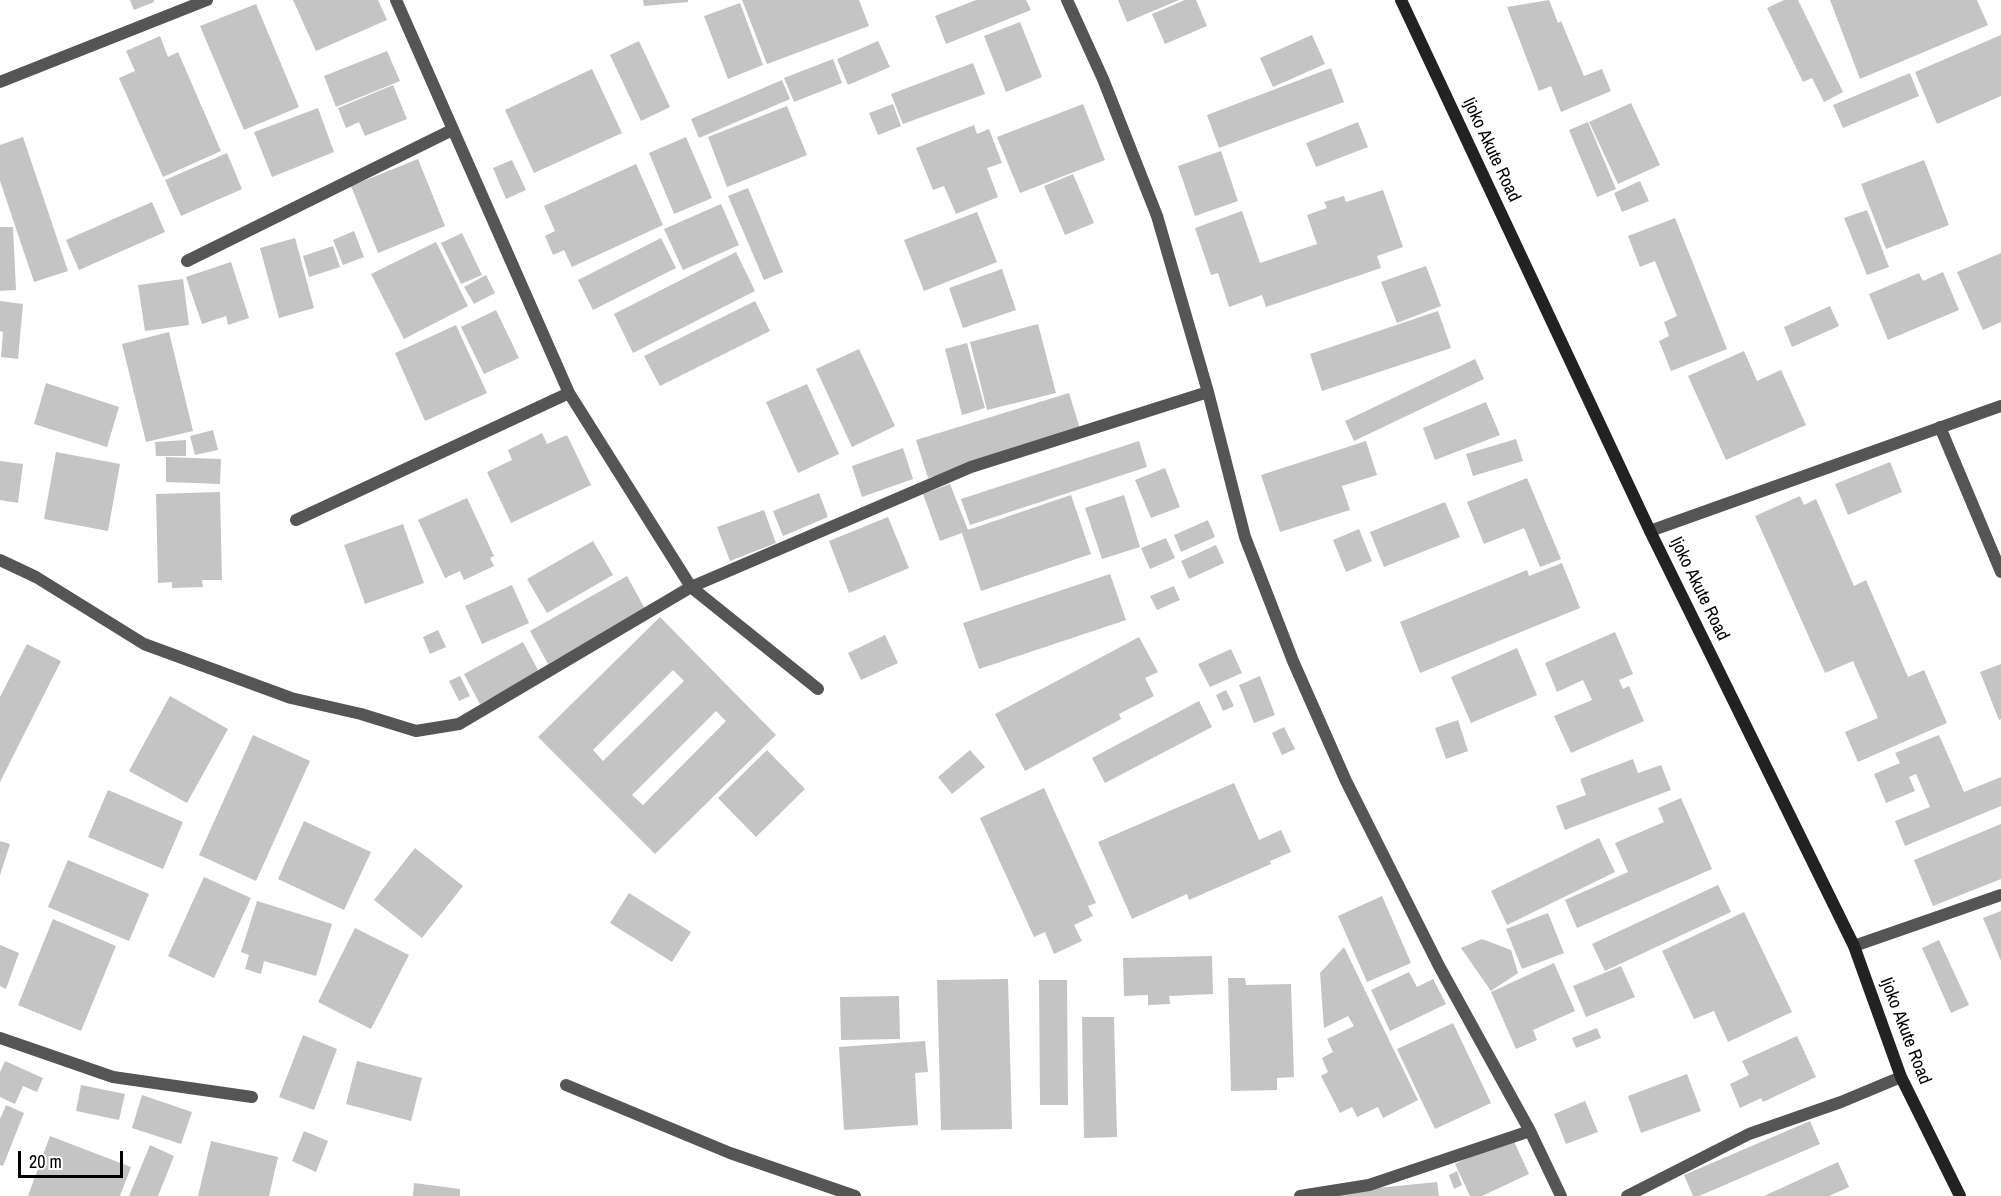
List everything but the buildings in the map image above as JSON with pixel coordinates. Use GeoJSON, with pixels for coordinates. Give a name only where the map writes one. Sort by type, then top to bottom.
{"type":"FeatureCollection","features":[{"type":"Feature","properties":{"kind":"main road","name":"Ijoko Akute Road"},"geometry":{"type":"LineString","coordinates":[[1401,0],[1650,531],[1854,946],[1901,1077],[1960,1196]]}},
{"type":"Feature","properties":{"kind":"street"},"geometry":{"type":"LineString","coordinates":[[0,82],[207,0]]}},
{"type":"Feature","properties":{"kind":"street"},"geometry":{"type":"LineString","coordinates":[[396,0],[569,393],[691,587],[818,689]]}},
{"type":"Feature","properties":{"kind":"street"},"geometry":{"type":"LineString","coordinates":[[1066,0],[1103,79],[1157,216],[1208,392],[1245,537],[1293,661],[1346,781],[1439,966],[1530,1131],[1561,1196]]}},
{"type":"Feature","properties":{"kind":"street"},"geometry":{"type":"LineString","coordinates":[[187,261],[452,130]]}},
{"type":"Feature","properties":{"kind":"street"},"geometry":{"type":"LineString","coordinates":[[0,560],[36,577],[144,644],[291,698],[361,714],[416,731],[459,724],[691,587],[971,467],[1208,392]]}},
{"type":"Feature","properties":{"kind":"street"},"geometry":{"type":"LineString","coordinates":[[296,520],[569,393]]}},
{"type":"Feature","properties":{"kind":"street"},"geometry":{"type":"LineString","coordinates":[[1650,531],[2001,406]]}},
{"type":"Feature","properties":{"kind":"street"},"geometry":{"type":"LineString","coordinates":[[1940,427],[2001,572]]}},
{"type":"Feature","properties":{"kind":"street"},"geometry":{"type":"LineString","coordinates":[[1854,946],[2001,895]]}},
{"type":"Feature","properties":{"kind":"street"},"geometry":{"type":"LineString","coordinates":[[0,1038],[113,1077],[252,1097]]}},
{"type":"Feature","properties":{"kind":"street"},"geometry":{"type":"LineString","coordinates":[[1627,1196],[1749,1134],[1841,1102],[1901,1077]]}},
{"type":"Feature","properties":{"kind":"street"},"geometry":{"type":"LineString","coordinates":[[567,1085],[730,1153],[855,1196]]}},
{"type":"Feature","properties":{"kind":"street"},"geometry":{"type":"LineString","coordinates":[[1300,1196],[1369,1185],[1530,1131]]}}]}
